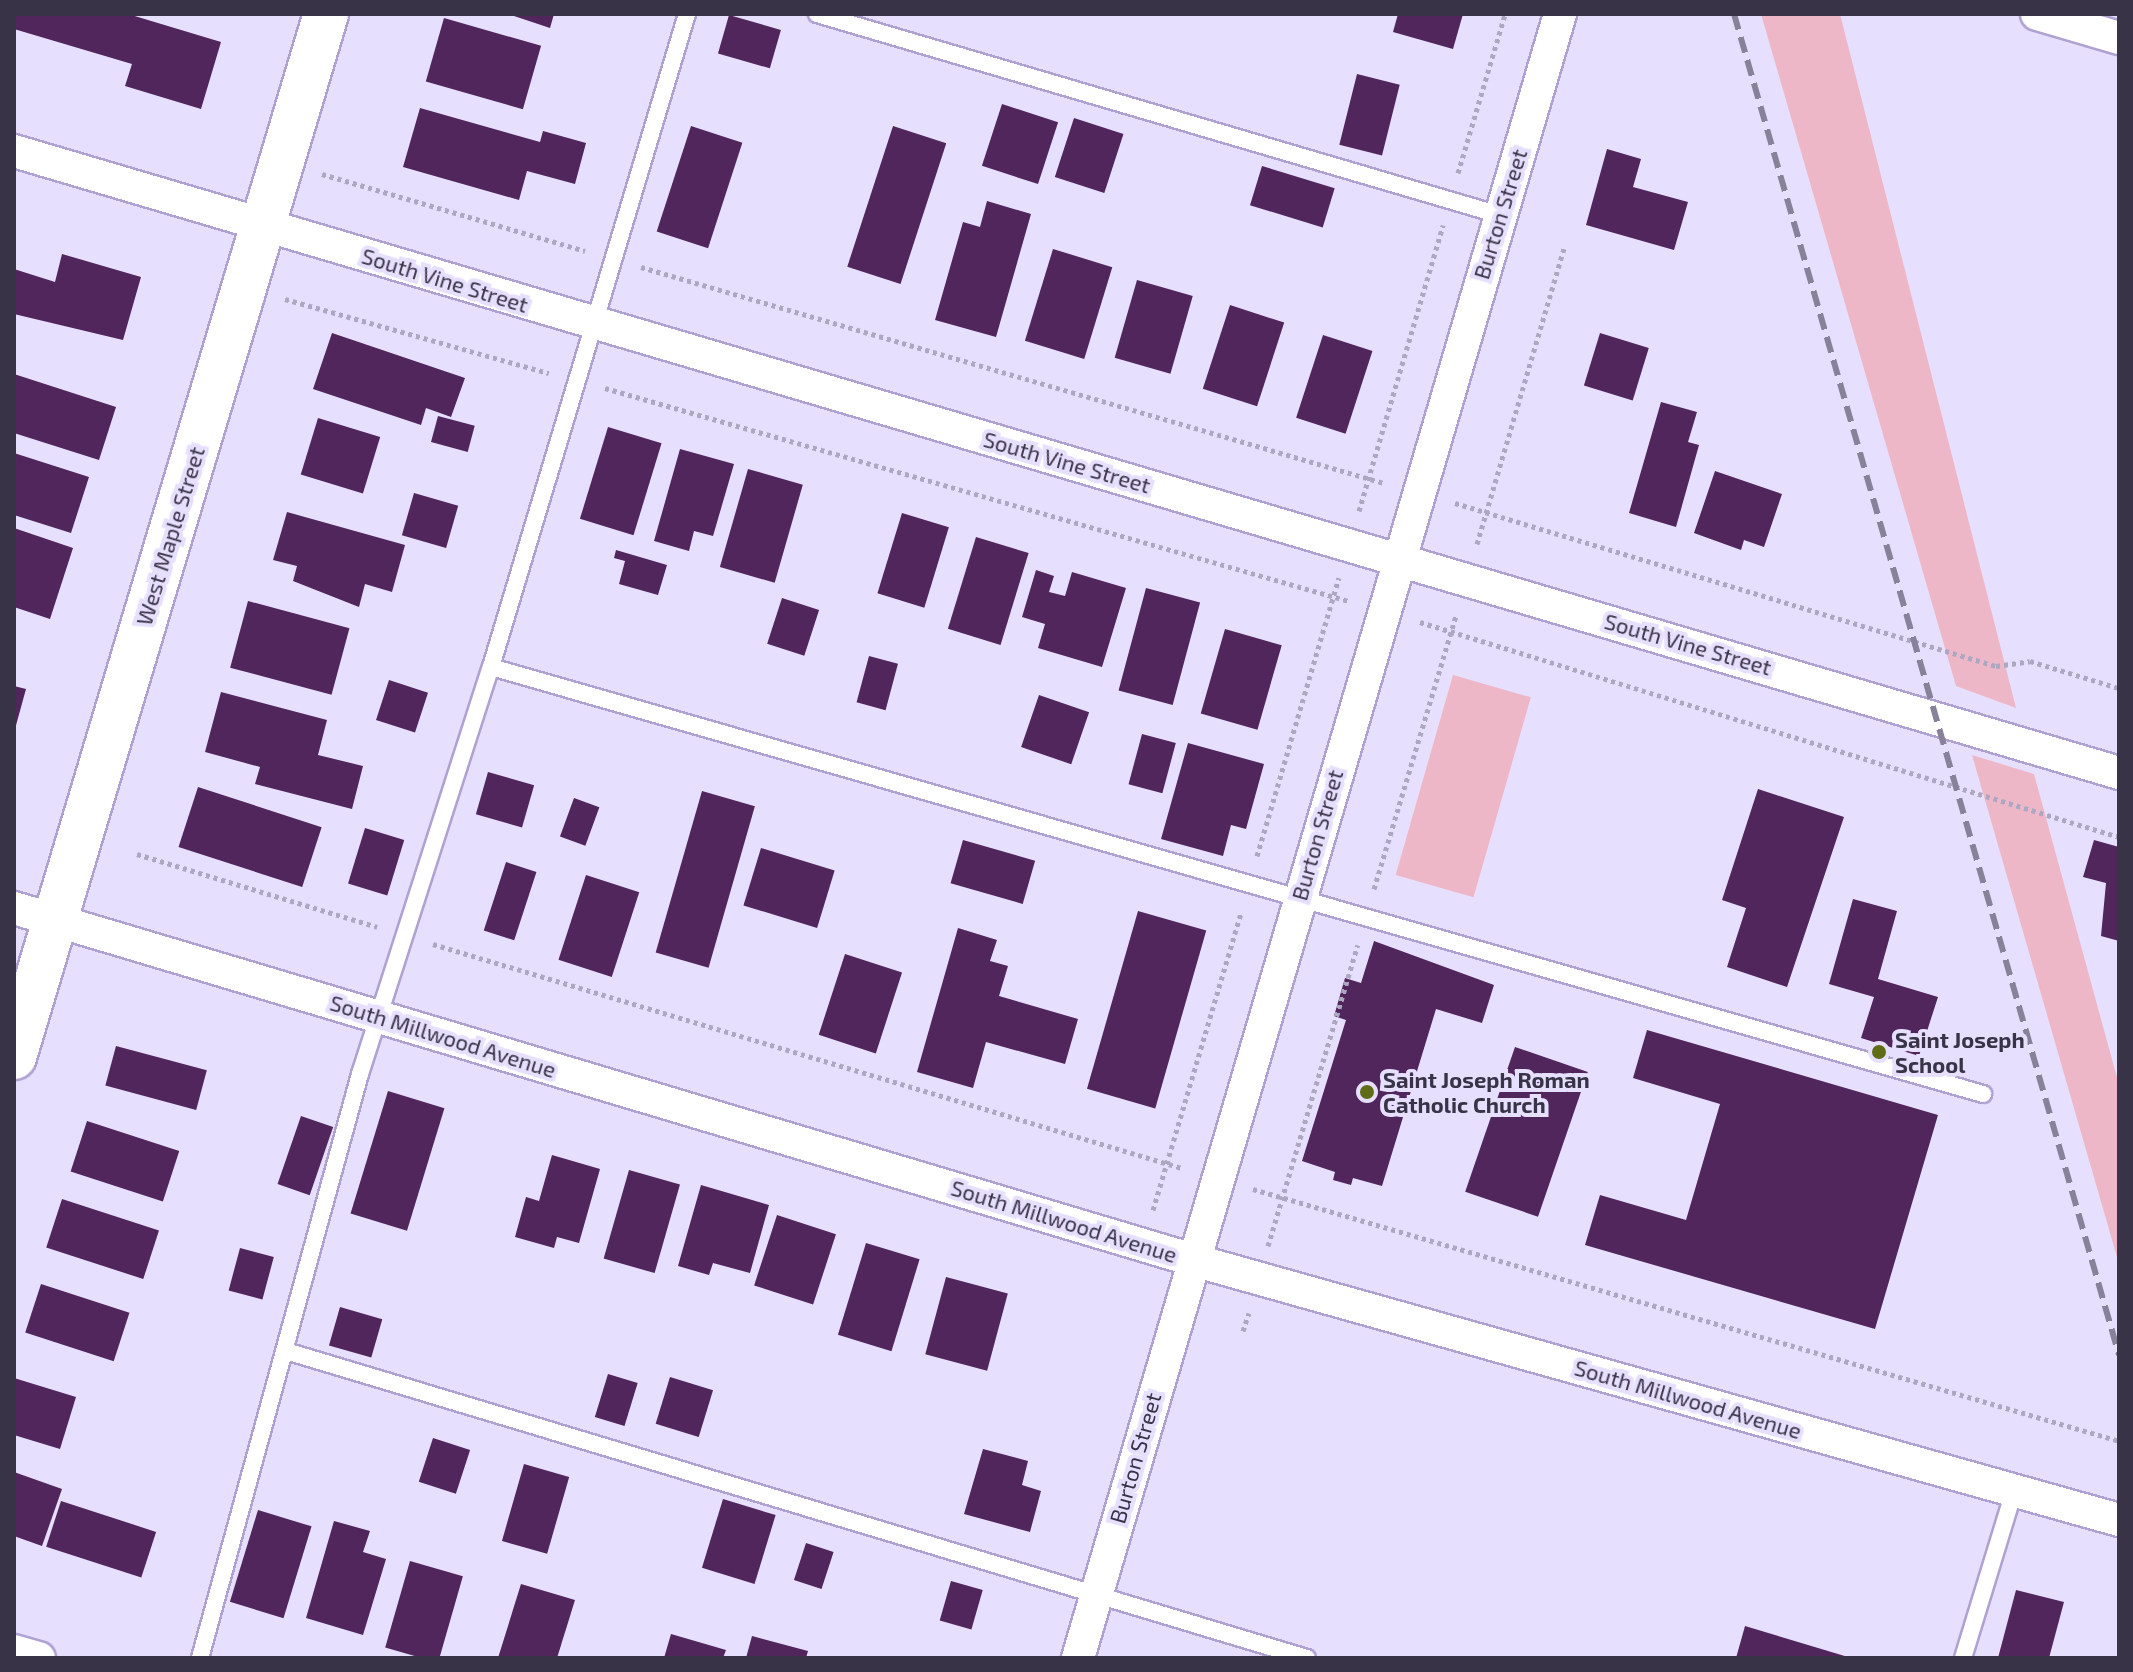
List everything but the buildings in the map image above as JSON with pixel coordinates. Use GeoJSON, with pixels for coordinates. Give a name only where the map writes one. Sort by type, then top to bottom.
{"type":"FeatureCollection","features":[{"type":"Feature","properties":{"kind":"street","name":"West Maple Street"},"geometry":{"type":"LineString","coordinates":[[14,1057],[34,914],[245,287],[326,14]]}},
{"type":"Feature","properties":{"kind":"street","name":"Burton Street"},"geometry":{"type":"LineString","coordinates":[[1078,1658],[1382,611],[1560,14]]}},
{"type":"Feature","properties":{"kind":"street"},"geometry":{"type":"LineString","coordinates":[[2037,14],[2119,38]]}},
{"type":"Feature","properties":{"kind":"street","name":"South Vine Street"},"geometry":{"type":"LineString","coordinates":[[14,151],[2119,773]]}},
{"type":"Feature","properties":{"kind":"street","name":"South Millwood Avenue"},"geometry":{"type":"LineString","coordinates":[[34,914],[1193,1260],[2119,1520]]}},
{"type":"Feature","properties":{"kind":"street"},"geometry":{"type":"LineString","coordinates":[[14,1651],[39,1658]]}},
{"type":"Feature","properties":{"kind":"lane"},"geometry":{"type":"LineString","coordinates":[[200,1658],[379,1017],[491,667],[591,323],[687,14]]}},
{"type":"Feature","properties":{"kind":"lane"},"geometry":{"type":"LineString","coordinates":[[817,14],[1500,215]]}},
{"type":"Feature","properties":{"kind":"lane"},"geometry":{"type":"LineString","coordinates":[[491,667],[1983,1094]]}},
{"type":"Feature","properties":{"kind":"lane"},"geometry":{"type":"LineString","coordinates":[[286,1351],[1095,1597],[1307,1658]]}},
{"type":"Feature","properties":{"kind":"lane"},"geometry":{"type":"LineString","coordinates":[[1963,1658],[2014,1491]]}},
{"type":"Feature","properties":{"kind":"path"},"geometry":{"type":"LineString","coordinates":[[1143,1245],[1505,14]]}},
{"type":"Feature","properties":{"kind":"path"},"geometry":{"type":"LineString","coordinates":[[282,163],[1486,512],[1996,666],[2030,661],[2119,688]]}},
{"type":"Feature","properties":{"kind":"path"},"geometry":{"type":"LineString","coordinates":[[1243,1331],[1564,249]]}},
{"type":"Feature","properties":{"kind":"path"},"geometry":{"type":"LineString","coordinates":[[245,287],[1333,596],[2119,837]]}},
{"type":"Feature","properties":{"kind":"path"},"geometry":{"type":"LineString","coordinates":[[137,854],[1166,1164],[2119,1441]]}},
{"type":"Feature","properties":{"kind":"shaded area"},"geometry":{"type":"Polygon","coordinates":[[[1761,14],[1840,14],[2016,708],[1956,686],[1761,14]]]}},
{"type":"Feature","properties":{"kind":"shaded area"},"geometry":{"type":"Polygon","coordinates":[[[1453,675],[1531,697],[1474,897],[1396,875],[1453,675]]]}},
{"type":"Feature","properties":{"kind":"shaded area"},"geometry":{"type":"Polygon","coordinates":[[[1972,755],[2034,774],[2119,1085],[2119,1264],[1972,755]]]}},
{"type":"Feature","properties":{"kind":"railway"},"geometry":{"type":"LineString","coordinates":[[1734,14],[2119,1355]]}},
{"type":"Feature","properties":{"kind":"place","name":"Saint Joseph School"},"geometry":{"type":"Point","coordinates":[1879,1052]}},
{"type":"Feature","properties":{"kind":"place","name":"Saint Joseph Roman Catholic Church"},"geometry":{"type":"Point","coordinates":[1367,1092]}}]}
